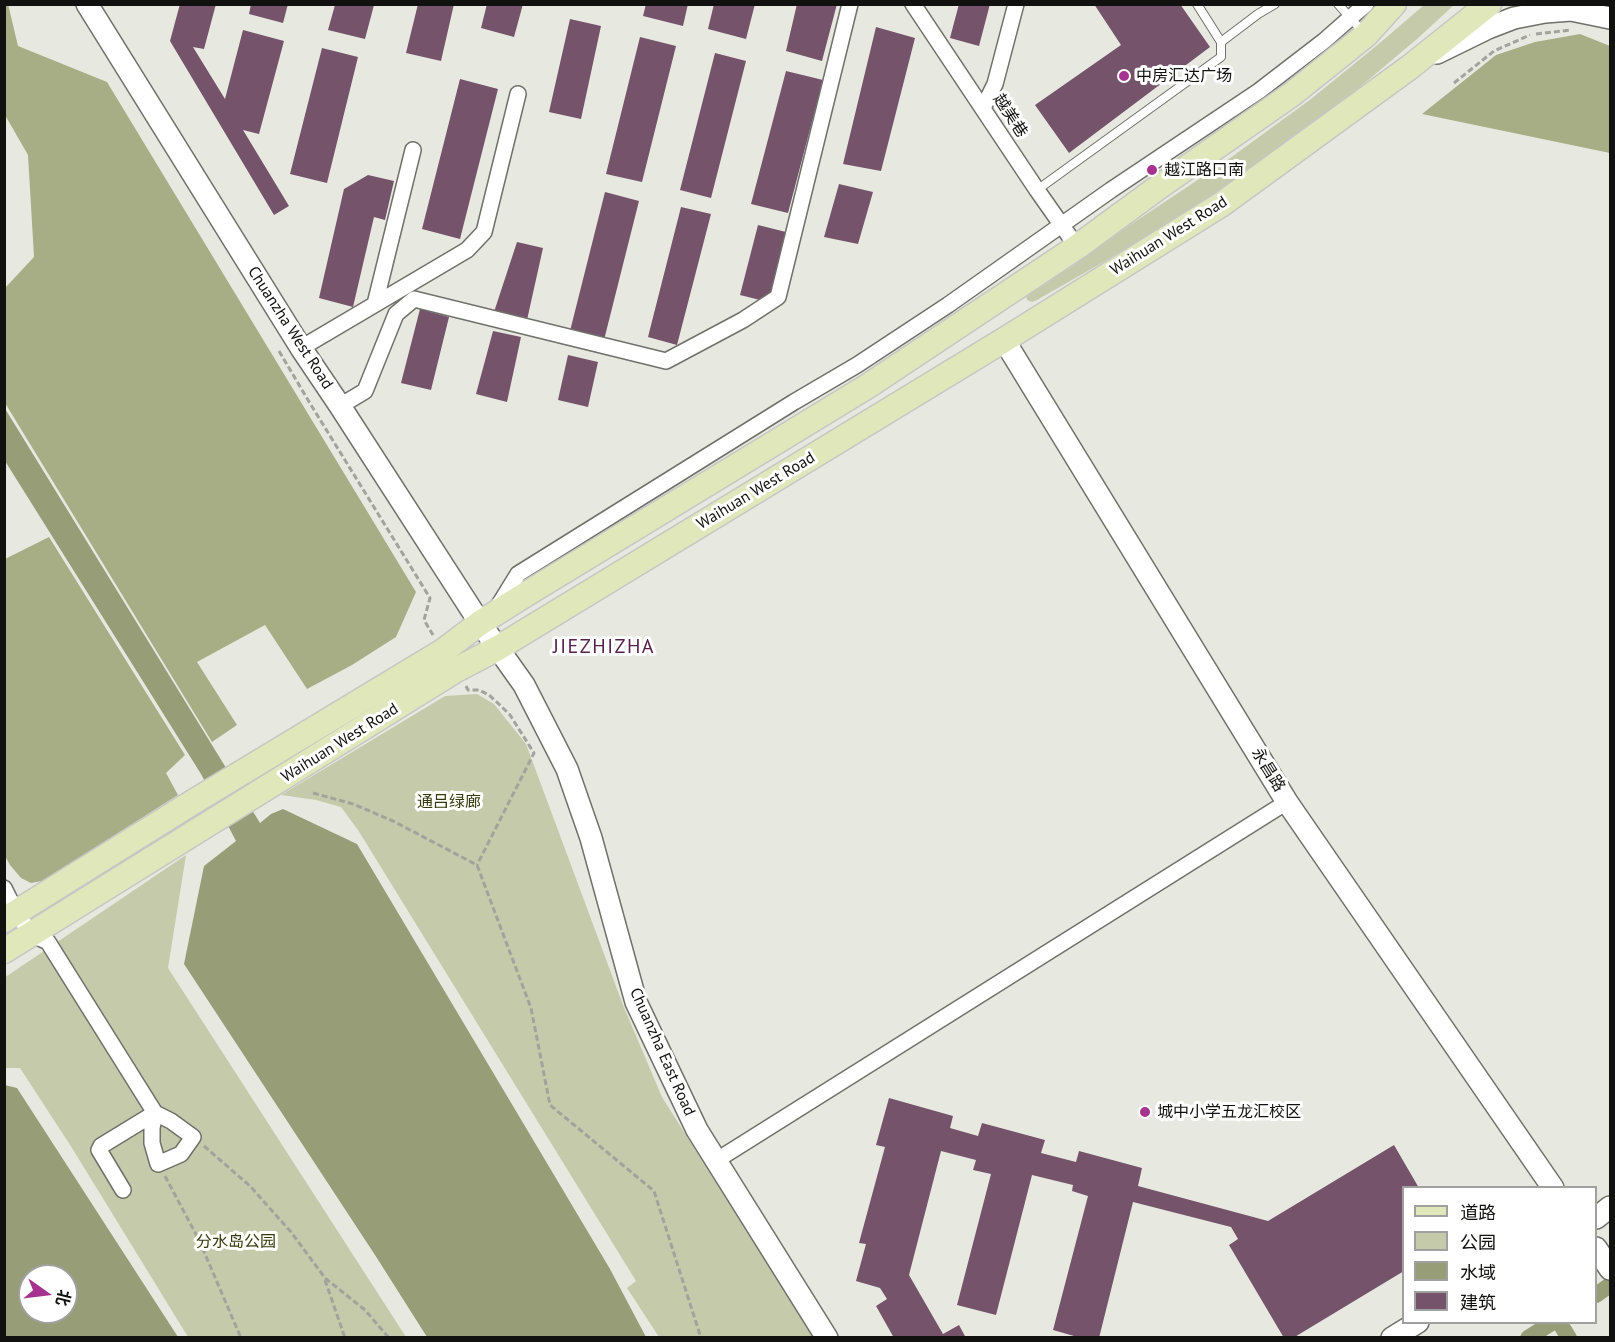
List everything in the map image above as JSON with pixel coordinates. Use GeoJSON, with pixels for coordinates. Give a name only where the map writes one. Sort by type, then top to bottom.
{"type":"FeatureCollection","features":[{"type":"Feature","properties":{"kind":"main road","name":"Waihuan West Road"},"geometry":{"type":"LineString","coordinates":[[4,951],[267,787],[450,660],[486,620],[868,387],[1077,247],[1147,195],[1291,95],[1366,35],[1394,4]]}},
{"type":"Feature","properties":{"kind":"main road","name":"Waihuan West Road"},"geometry":{"type":"LineString","coordinates":[[10,916],[253,766],[450,660],[498,648],[1004,340],[1222,204],[1410,67],[1489,4]]}},
{"type":"Feature","properties":{"kind":"street"},"geometry":{"type":"LineString","coordinates":[[340,406],[364,391],[396,314],[414,299],[666,361],[743,320],[778,297],[849,4]]}},
{"type":"Feature","properties":{"kind":"street","name":"越美巷"},"geometry":{"type":"LineString","coordinates":[[913,4],[1077,247]]}},
{"type":"Feature","properties":{"kind":"street"},"geometry":{"type":"LineString","coordinates":[[983,108],[995,84],[1016,4]]}},
{"type":"Feature","properties":{"kind":"street"},"geometry":{"type":"LineString","coordinates":[[486,620],[519,574],[866,359],[948,305],[1061,224],[1259,91],[1324,41],[1366,4]]}},
{"type":"Feature","properties":{"kind":"street","name":"Chuanzha West Road"},"geometry":{"type":"LineString","coordinates":[[92,6],[301,348],[486,620],[498,648]]}},
{"type":"Feature","properties":{"kind":"street"},"geometry":{"type":"LineString","coordinates":[[1410,67],[1488,28],[1514,18],[1571,10],[1611,18]]}},
{"type":"Feature","properties":{"kind":"street"},"geometry":{"type":"LineString","coordinates":[[301,348],[467,250],[484,232],[518,93]]}},
{"type":"Feature","properties":{"kind":"street"},"geometry":{"type":"LineString","coordinates":[[375,304],[413,150]]}},
{"type":"Feature","properties":{"kind":"street","name":"永昌路"},"geometry":{"type":"LineString","coordinates":[[1004,340],[1287,802],[1552,1186]]}},
{"type":"Feature","properties":{"kind":"street","name":"Chuanzha East Road"},"geometry":{"type":"LineString","coordinates":[[498,648],[524,685],[567,769],[591,838],[636,1002],[697,1130],[828,1338]]}},
{"type":"Feature","properties":{"kind":"street"},"geometry":{"type":"LineString","coordinates":[[717,1160],[1287,802]]}},
{"type":"Feature","properties":{"kind":"street"},"geometry":{"type":"LineString","coordinates":[[4,888],[10,916],[31,934],[48,942],[155,1113],[194,1137],[181,1154],[158,1164],[152,1143],[155,1113]]}},
{"type":"Feature","properties":{"kind":"street"},"geometry":{"type":"LineString","coordinates":[[123,1190],[99,1150],[101,1146],[155,1113]]}},
{"type":"Feature","properties":{"kind":"street"},"geometry":{"type":"LineString","coordinates":[[1597,1217],[1611,1207]]}},
{"type":"Feature","properties":{"kind":"street"},"geometry":{"type":"LineString","coordinates":[[1597,1250],[1611,1269]]}},
{"type":"Feature","properties":{"kind":"street"},"geometry":{"type":"LineString","coordinates":[[1392,1338],[1416,1324]]}},
{"type":"Feature","properties":{"kind":"lane"},"geometry":{"type":"LineString","coordinates":[[1037,190],[1221,57],[1221,42],[1197,4]]}},
{"type":"Feature","properties":{"kind":"lane"},"geometry":{"type":"LineString","coordinates":[[1221,42],[1275,4]]}},
{"type":"Feature","properties":{"kind":"lane"},"geometry":{"type":"LineString","coordinates":[[1338,4],[1366,35]]}},
{"type":"Feature","properties":{"kind":"path"},"geometry":{"type":"LineString","coordinates":[[1454,83],[1494,51],[1531,35],[1580,29]]}},
{"type":"Feature","properties":{"kind":"path"},"geometry":{"type":"LineString","coordinates":[[276,345],[430,598],[424,620],[468,690],[479,690],[500,705],[510,715],[534,753],[477,865]]}},
{"type":"Feature","properties":{"kind":"path"},"geometry":{"type":"LineString","coordinates":[[313,794],[353,804],[393,821],[477,865],[531,1008],[550,1105],[654,1191],[701,1338]]}},
{"type":"Feature","properties":{"kind":"path"},"geometry":{"type":"LineString","coordinates":[[194,1137],[250,1186],[291,1232],[325,1278],[365,1310],[389,1338]]}},
{"type":"Feature","properties":{"kind":"path"},"geometry":{"type":"LineString","coordinates":[[158,1164],[199,1240],[242,1338]]}},
{"type":"Feature","properties":{"kind":"path"},"geometry":{"type":"LineString","coordinates":[[325,1278],[345,1338]]}},
{"type":"Feature","properties":{"kind":"green space"},"geometry":{"type":"Polygon","coordinates":[[[1424,5],[1454,5],[1360,87],[1223,189],[1037,300],[1032,302],[1027,300],[1028,293],[1226,161],[1311,99],[1424,5]]]}},
{"type":"Feature","properties":{"kind":"green space","name":"通吕绿廊"},"geometry":{"type":"Polygon","coordinates":[[[477,694],[494,704],[526,744],[623,1005],[662,1097],[813,1337],[659,1337],[627,1288],[636,1281],[358,830],[341,807],[316,800],[281,795],[445,696],[477,694]]]}},
{"type":"Feature","properties":{"kind":"green space","name":"分水岛公园"},"geometry":{"type":"Polygon","coordinates":[[[186,855],[168,968],[406,1337],[188,1337],[20,1068],[5,1068],[4,978],[186,855]]]}},
{"type":"Feature","properties":{"kind":"shaded area"},"geometry":{"type":"Polygon","coordinates":[[[8,4],[18,46],[107,82],[416,592],[396,637],[352,665],[307,689],[265,625],[197,662],[237,725],[212,742],[5,403],[5,288],[34,257],[28,155],[5,115],[4,5],[8,4]]]}},
{"type":"Feature","properties":{"kind":"shaded area"},"geometry":{"type":"Polygon","coordinates":[[[1580,34],[1610,46],[1610,153],[1422,114],[1496,55],[1535,42],[1580,34]]]}},
{"type":"Feature","properties":{"kind":"shaded area"},"geometry":{"type":"Polygon","coordinates":[[[49,537],[185,755],[166,773],[178,795],[42,881],[31,883],[21,878],[5,856],[5,559],[49,537]]]}},
{"type":"Feature","properties":{"kind":"water"},"geometry":{"type":"Polygon","coordinates":[[[4,407],[260,823],[271,814],[283,809],[357,844],[610,1269],[646,1337],[427,1337],[184,964],[204,866],[236,841],[201,774],[5,461],[4,407]]]}},
{"type":"Feature","properties":{"kind":"water"},"geometry":{"type":"Polygon","coordinates":[[[5,1085],[17,1088],[178,1337],[5,1337],[5,1085]]]}},
{"type":"Feature","properties":{"kind":"building"},"geometry":{"type":"Polygon","coordinates":[[[180,4],[216,4],[204,49],[193,47],[225,99],[243,30],[284,41],[259,134],[243,130],[289,206],[274,215],[170,41],[180,4]]]}},
{"type":"Feature","properties":{"kind":"building"},"geometry":{"type":"Polygon","coordinates":[[[251,4],[288,4],[283,23],[249,14],[251,4]]]}},
{"type":"Feature","properties":{"kind":"building"},"geometry":{"type":"Polygon","coordinates":[[[418,4],[454,4],[441,61],[406,53],[418,4]]]}},
{"type":"Feature","properties":{"kind":"building"},"geometry":{"type":"Polygon","coordinates":[[[487,4],[523,4],[514,37],[481,28],[487,4]]]}},
{"type":"Feature","properties":{"kind":"building"},"geometry":{"type":"Polygon","coordinates":[[[646,4],[688,4],[683,26],[643,16],[646,4]]]}},
{"type":"Feature","properties":{"kind":"building"},"geometry":{"type":"Polygon","coordinates":[[[714,4],[755,4],[746,39],[708,29],[714,4]]]}},
{"type":"Feature","properties":{"kind":"building"},"geometry":{"type":"Polygon","coordinates":[[[797,4],[837,4],[822,61],[786,51],[797,4]]]}},
{"type":"Feature","properties":{"kind":"building"},"geometry":{"type":"Polygon","coordinates":[[[959,4],[990,4],[979,46],[950,38],[959,4]]]}},
{"type":"Feature","properties":{"kind":"building","name":"中房汇达广场"},"geometry":{"type":"Polygon","coordinates":[[[1094,4],[1180,4],[1210,47],[1069,153],[1035,105],[1121,45],[1094,4]]]}},
{"type":"Feature","properties":{"kind":"building"},"geometry":{"type":"Polygon","coordinates":[[[335,5],[374,5],[365,39],[328,30],[335,5]]]}},
{"type":"Feature","properties":{"kind":"building"},"geometry":{"type":"Polygon","coordinates":[[[570,19],[601,26],[581,119],[549,112],[570,19]]]}},
{"type":"Feature","properties":{"kind":"building"},"geometry":{"type":"Polygon","coordinates":[[[876,27],[915,38],[881,171],[843,164],[876,27]]]}},
{"type":"Feature","properties":{"kind":"building"},"geometry":{"type":"Polygon","coordinates":[[[640,37],[676,46],[642,182],[606,174],[640,37]]]}},
{"type":"Feature","properties":{"kind":"building"},"geometry":{"type":"Polygon","coordinates":[[[322,48],[358,57],[327,183],[290,174],[322,48]]]}},
{"type":"Feature","properties":{"kind":"building"},"geometry":{"type":"Polygon","coordinates":[[[715,53],[746,61],[711,198],[680,190],[715,53]]]}},
{"type":"Feature","properties":{"kind":"building"},"geometry":{"type":"Polygon","coordinates":[[[786,71],[823,80],[788,213],[751,204],[786,71]]]}},
{"type":"Feature","properties":{"kind":"building"},"geometry":{"type":"Polygon","coordinates":[[[460,79],[498,89],[460,239],[422,229],[460,79]]]}},
{"type":"Feature","properties":{"kind":"building"},"geometry":{"type":"Polygon","coordinates":[[[368,175],[394,181],[385,220],[374,217],[353,307],[319,298],[344,189],[368,175]]]}},
{"type":"Feature","properties":{"kind":"building"},"geometry":{"type":"Polygon","coordinates":[[[839,184],[873,192],[858,244],[824,237],[839,184]]]}},
{"type":"Feature","properties":{"kind":"building"},"geometry":{"type":"Polygon","coordinates":[[[605,192],[639,201],[604,340],[570,331],[605,192]]]}},
{"type":"Feature","properties":{"kind":"building"},"geometry":{"type":"Polygon","coordinates":[[[681,207],[711,214],[677,345],[648,337],[681,207]]]}},
{"type":"Feature","properties":{"kind":"building"},"geometry":{"type":"Polygon","coordinates":[[[758,225],[786,232],[768,302],[740,295],[758,225]]]}},
{"type":"Feature","properties":{"kind":"building"},"geometry":{"type":"Polygon","coordinates":[[[517,242],[543,248],[527,320],[494,312],[517,242]]]}},
{"type":"Feature","properties":{"kind":"building"},"geometry":{"type":"Polygon","coordinates":[[[420,309],[449,317],[431,390],[401,383],[420,309]]]}},
{"type":"Feature","properties":{"kind":"building"},"geometry":{"type":"Polygon","coordinates":[[[493,331],[521,337],[507,402],[476,394],[493,331]]]}},
{"type":"Feature","properties":{"kind":"building"},"geometry":{"type":"Polygon","coordinates":[[[568,355],[598,362],[588,407],[558,400],[568,355]]]}},
{"type":"Feature","properties":{"kind":"building"},"geometry":{"type":"Polygon","coordinates":[[[889,1098],[953,1116],[950,1128],[978,1136],[982,1123],[1045,1140],[1041,1153],[1076,1162],[1079,1151],[1142,1168],[1138,1186],[1268,1221],[1394,1145],[1418,1186],[1402,1186],[1402,1272],[1293,1338],[1284,1338],[1229,1245],[1238,1239],[1231,1227],[1133,1202],[1099,1338],[1081,1338],[1053,1330],[1088,1196],[1072,1191],[1073,1185],[1032,1175],[996,1315],[957,1305],[991,1174],[973,1170],[976,1160],[941,1151],[909,1275],[943,1334],[959,1325],[966,1338],[894,1338],[876,1306],[887,1299],[880,1288],[856,1281],[866,1244],[859,1243],[885,1147],[876,1145],[889,1098]]]}},
{"type":"Feature","properties":{"kind":"waterway"},"geometry":{"type":"LineString","coordinates":[[1597,1294],[1610,1285]]}},
{"type":"Feature","properties":{"kind":"waterway"},"geometry":{"type":"LineString","coordinates":[[1528,1338],[1550,1324]]}},
{"type":"Feature","properties":{"kind":"waterway"},"geometry":{"type":"LineString","coordinates":[[1560,1324],[1569,1338]]}},
{"type":"Feature","properties":{"kind":"place","name":"中房汇达广场"},"geometry":{"type":"Point","coordinates":[1124,76]}},
{"type":"Feature","properties":{"kind":"place","name":"越江路口南"},"geometry":{"type":"Point","coordinates":[1152,170]}},
{"type":"Feature","properties":{"kind":"place","name":"城中小学五龙汇校区"},"geometry":{"type":"Point","coordinates":[1145,1112]}},
{"type":"Feature","properties":{"kind":"district","name":"JIEZHIZHA"},"geometry":{"type":"Point","coordinates":[604,647]}}]}
